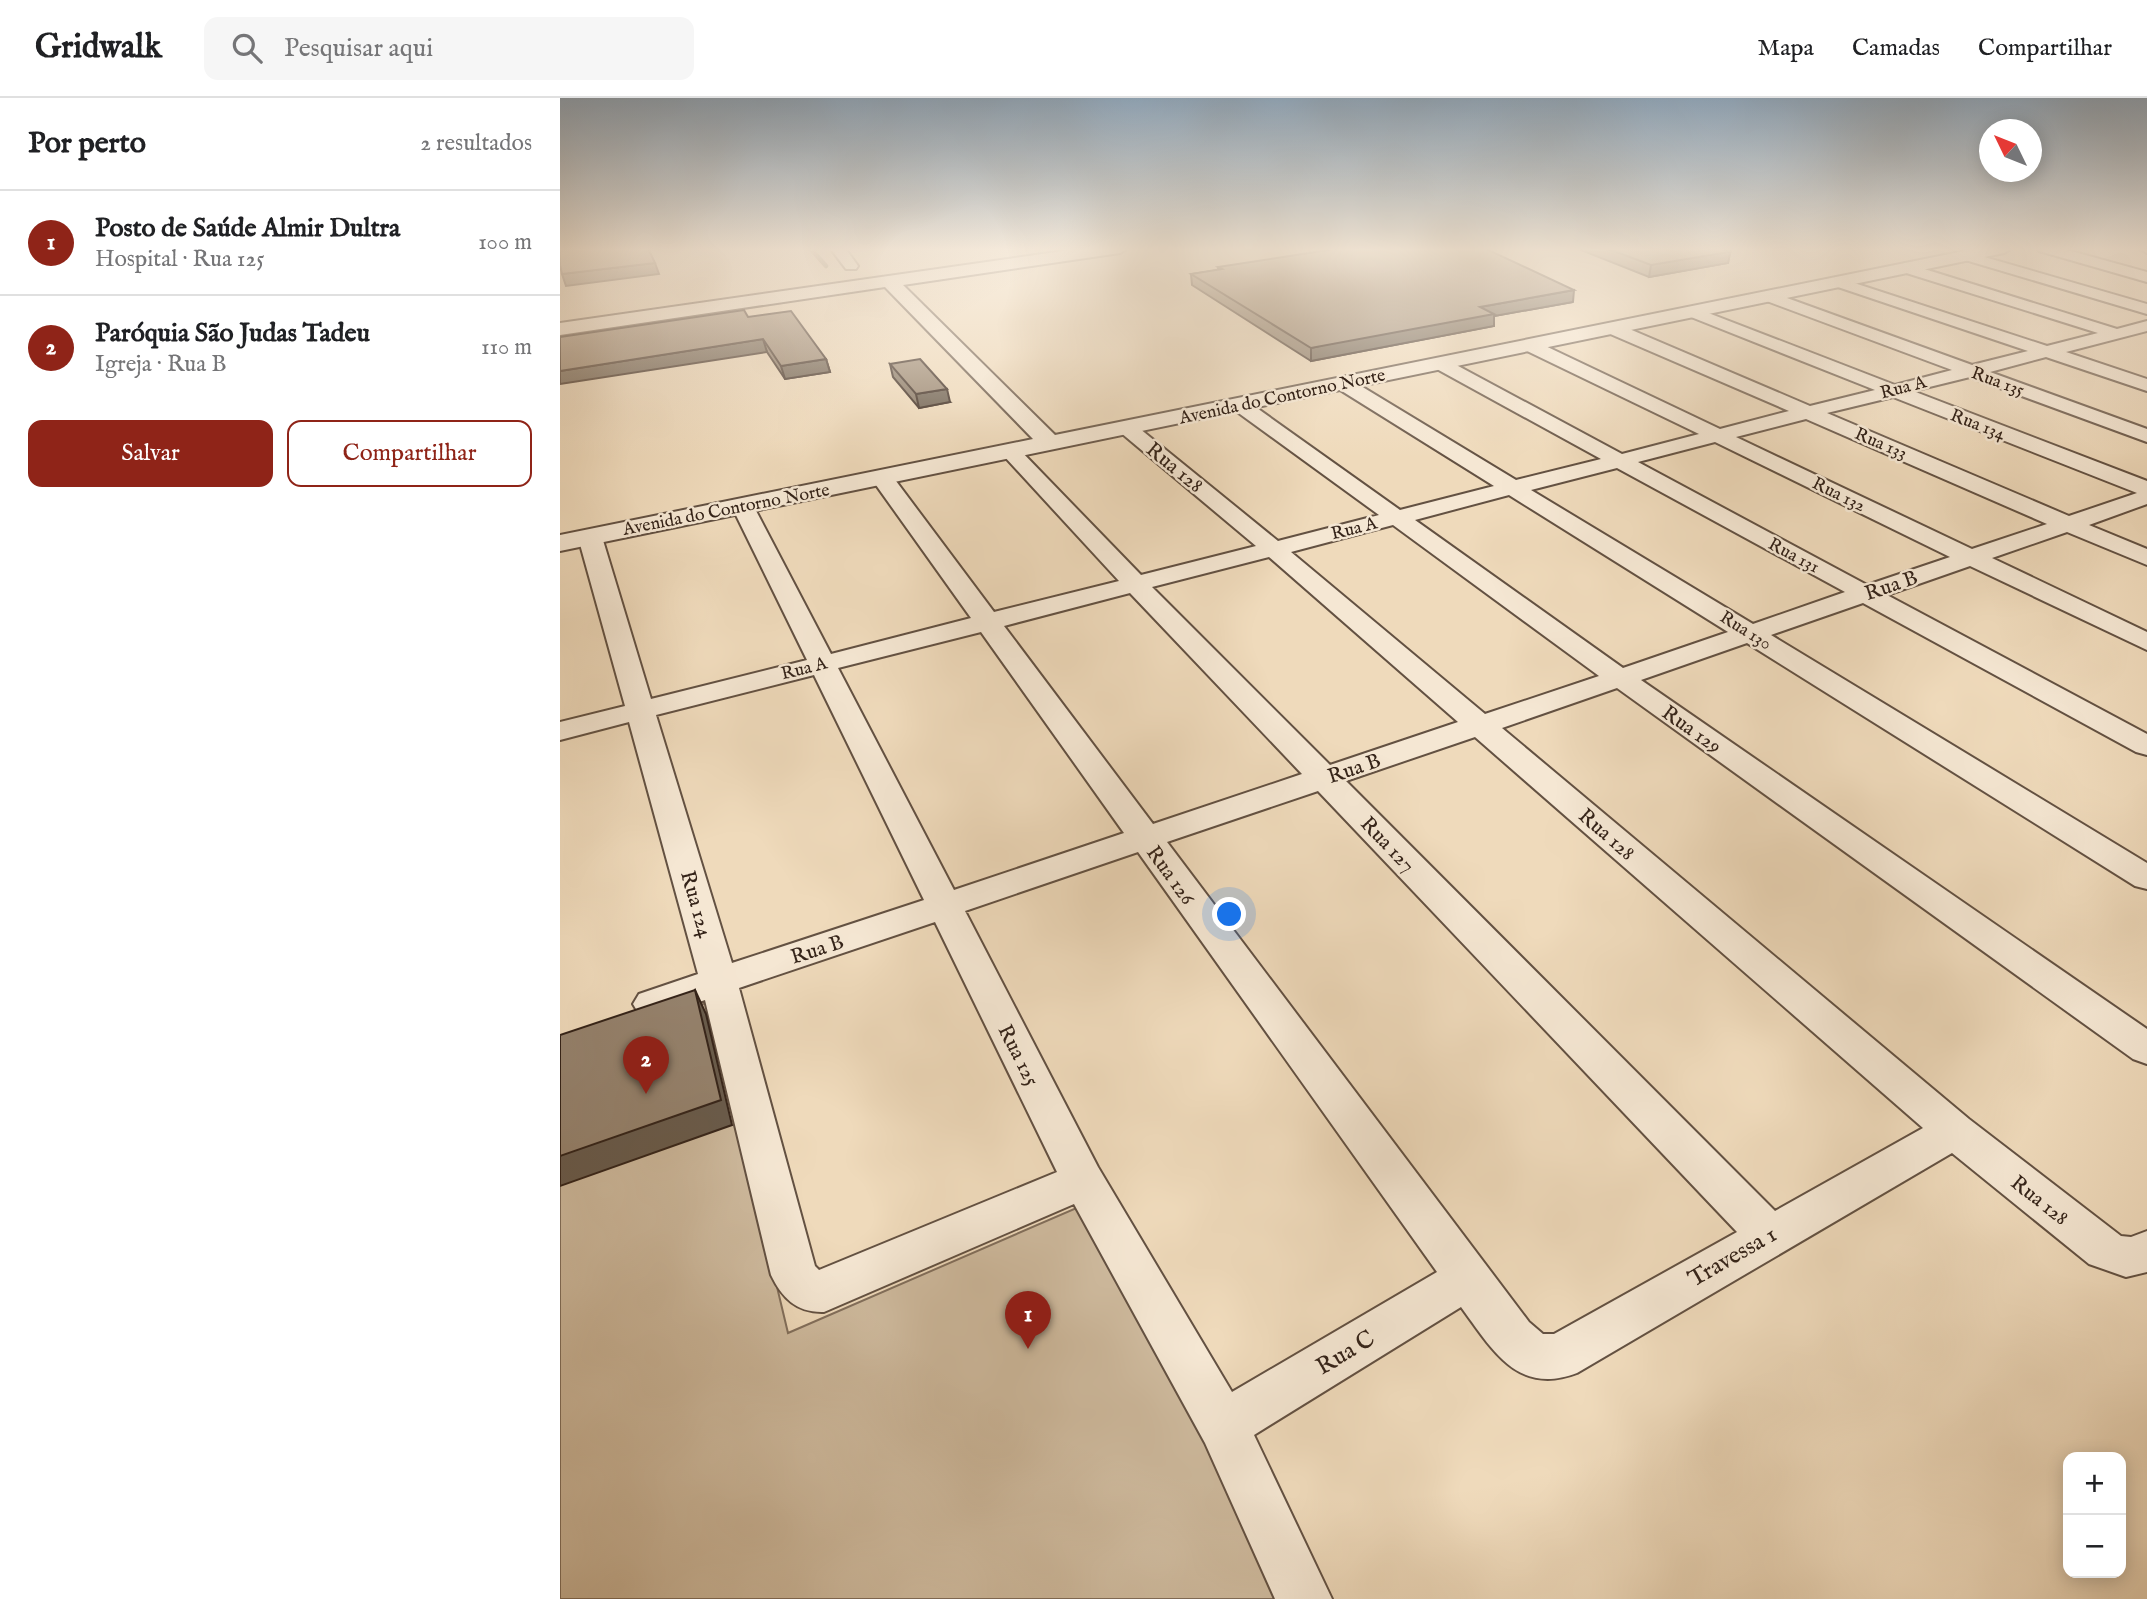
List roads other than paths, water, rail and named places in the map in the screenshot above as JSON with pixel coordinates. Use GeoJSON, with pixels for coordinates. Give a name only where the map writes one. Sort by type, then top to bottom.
{"type":"FeatureCollection","features":[{"type":"Feature","properties":{"kind":"street"},"geometry":{"type":"LineString","coordinates":[[560,329],[637,318]]}},
{"type":"Feature","properties":{"kind":"street"},"geometry":{"type":"LineString","coordinates":[[926,318],[1050,443]]}},
{"type":"Feature","properties":{"kind":"street","name":"Avenida do Contorno Norte"},"geometry":{"type":"LineString","coordinates":[[575,540],[1664,318]]}},
{"type":"Feature","properties":{"kind":"street","name":"Rua 134"},"geometry":{"type":"LineString","coordinates":[[1708,318],[2147,489]]}},
{"type":"Feature","properties":{"kind":"street","name":"Rua 135"},"geometry":{"type":"LineString","coordinates":[[1827,318],[2147,436]]}},
{"type":"Feature","properties":{"kind":"street"},"geometry":{"type":"LineString","coordinates":[[1944,318],[2147,385]]}},
{"type":"Feature","properties":{"kind":"street"},"geometry":{"type":"LineString","coordinates":[[2064,318],[2147,344]]}},
{"type":"Feature","properties":{"kind":"street","name":"Rua A"},"geometry":{"type":"LineString","coordinates":[[560,731],[2147,326]]}},
{"type":"Feature","properties":{"kind":"street","name":"Rua 133"},"geometry":{"type":"LineString","coordinates":[[1614,329],[2147,558]]}},
{"type":"Feature","properties":{"kind":"street","name":"Rua 132"},"geometry":{"type":"LineString","coordinates":[[1531,346],[2147,642]]}},
{"type":"Feature","properties":{"kind":"street","name":"Rua 131"},"geometry":{"type":"LineString","coordinates":[[1441,364],[2147,746]]}},
{"type":"Feature","properties":{"kind":"street","name":"Rua 130"},"geometry":{"type":"LineString","coordinates":[[1343,384],[2147,877]]}},
{"type":"Feature","properties":{"kind":"street","name":"Rua 129"},"geometry":{"type":"LineString","coordinates":[[1240,405],[1620,678],[2147,1049]]}},
{"type":"Feature","properties":{"kind":"street","name":"Rua 128"},"geometry":{"type":"LineString","coordinates":[[1127,428],[1274,549],[1954,1131],[2105,1250],[2123,1258],[2140,1256],[2147,1251]]}},
{"type":"Feature","properties":{"kind":"street","name":"Rua 127"},"geometry":{"type":"LineString","coordinates":[[1010,451],[1136,585],[1769,1235]]}},
{"type":"Feature","properties":{"kind":"street","name":"Rua 126"},"geometry":{"type":"LineString","coordinates":[[882,478],[1512,1338]]}},
{"type":"Feature","properties":{"kind":"street","name":"Rua B"},"geometry":{"type":"LineString","coordinates":[[626,1013],[1480,726],[2147,496]]}},
{"type":"Feature","properties":{"kind":"street","name":"Rua 125"},"geometry":{"type":"LineString","coordinates":[[742,505],[1083,1180],[1223,1425],[1304,1599]]}},
{"type":"Feature","properties":{"kind":"street","name":"Rua 124"},"geometry":{"type":"LineString","coordinates":[[575,540],[640,710],[719,982],[794,1275],[802,1287],[811,1292],[824,1292],[1083,1180]]}},
{"type":"Feature","properties":{"kind":"street","name":"Travessa 1"},"geometry":{"type":"LineString","coordinates":[[1512,1338],[1527,1352],[1541,1358],[1560,1357],[1954,1131]]}},
{"type":"Feature","properties":{"kind":"street","name":"Rua C"},"geometry":{"type":"LineString","coordinates":[[1223,1425],[1468,1278]]}},
{"type":"Feature","properties":{"kind":"place","name":"Paróquia São Judas Tadeu"},"geometry":{"type":"Point","coordinates":[646,1094]}},
{"type":"Feature","properties":{"kind":"place","name":"Posto de Saúde Almir Dultra"},"geometry":{"type":"Point","coordinates":[1028,1349]}}]}
